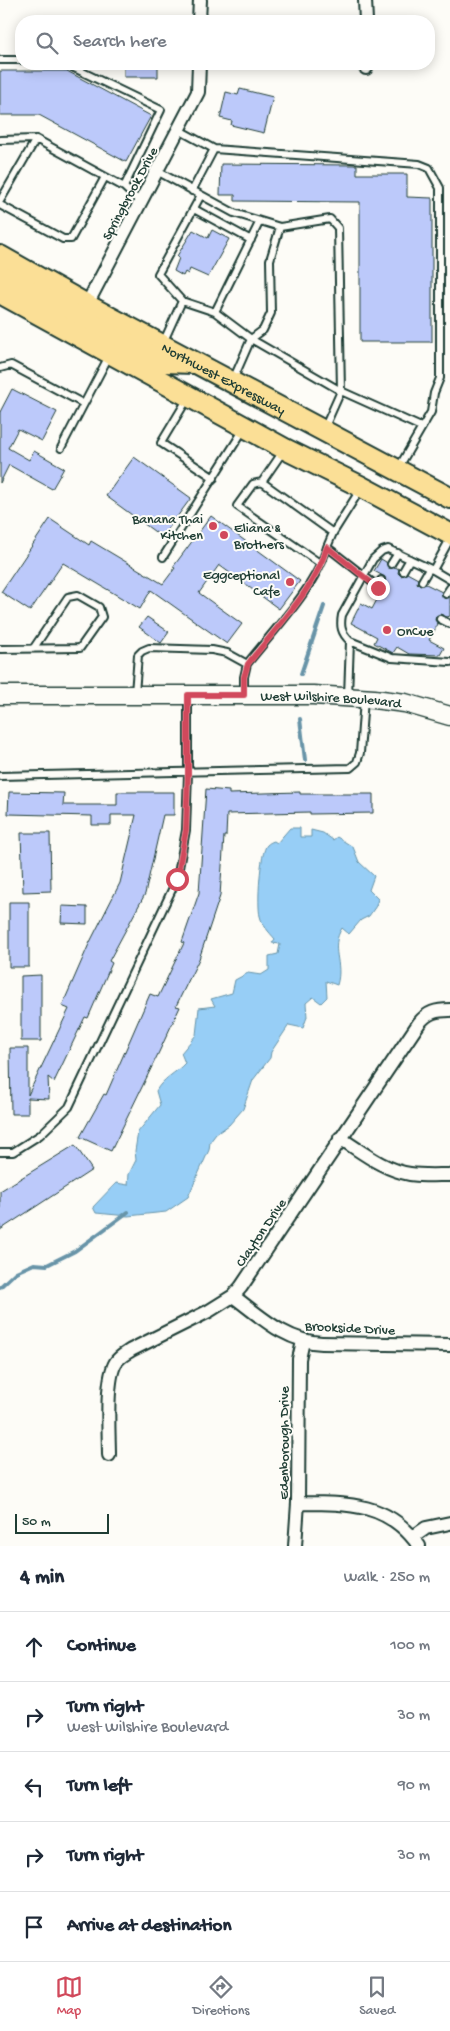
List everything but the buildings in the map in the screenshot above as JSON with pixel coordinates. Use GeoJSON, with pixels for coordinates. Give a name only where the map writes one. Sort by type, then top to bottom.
{"type":"FeatureCollection","features":[{"type":"Feature","properties":{"kind":"highway","name":"Northwest Expressway"},"geometry":{"type":"LineString","coordinates":[[0,256],[80,318],[110,353],[285,449],[450,534]]}},
{"type":"Feature","properties":{"kind":"highway"},"geometry":{"type":"LineString","coordinates":[[0,275],[164,362],[200,363]]}},
{"type":"Feature","properties":{"kind":"highway","name":"Northwest Expressway"},"geometry":{"type":"LineString","coordinates":[[0,293],[163,344],[450,498]]}},
{"type":"Feature","properties":{"kind":"main road","name":"West Wilshire Boulevard"},"geometry":{"type":"LineString","coordinates":[[0,695],[313,694],[405,703],[450,716]]}},
{"type":"Feature","properties":{"kind":"street"},"geometry":{"type":"LineString","coordinates":[[200,0],[200,15]]}},
{"type":"Feature","properties":{"kind":"street"},"geometry":{"type":"LineString","coordinates":[[366,0],[366,15]]}},
{"type":"Feature","properties":{"kind":"street","name":"Springbrook Drive"},"geometry":{"type":"LineString","coordinates":[[80,318],[198,92],[199,70]]}},
{"type":"Feature","properties":{"kind":"street","name":"Clayton Drive"},"geometry":{"type":"LineString","coordinates":[[109,1455],[110,1384],[115,1364],[121,1356],[209,1311],[233,1296],[241,1287],[424,1016],[432,1011],[450,1010]]}},
{"type":"Feature","properties":{"kind":"street"},"geometry":{"type":"LineString","coordinates":[[340,1138],[375,1161],[398,1171],[410,1174],[450,1175]]}},
{"type":"Feature","properties":{"kind":"street","name":"Brookside Drive"},"geometry":{"type":"LineString","coordinates":[[233,1296],[283,1332],[303,1341],[450,1345]]}},
{"type":"Feature","properties":{"kind":"street","name":"Edenborough Drive"},"geometry":{"type":"LineString","coordinates":[[296,1546],[299,1359],[303,1341]]}},
{"type":"Feature","properties":{"kind":"street"},"geometry":{"type":"LineString","coordinates":[[298,1503],[350,1504],[367,1507],[396,1521],[416,1541],[426,1528],[450,1523]]}},
{"type":"Feature","properties":{"kind":"lane"},"geometry":{"type":"LineString","coordinates":[[0,60],[15,60]]}},
{"type":"Feature","properties":{"kind":"lane"},"geometry":{"type":"LineString","coordinates":[[78,70],[161,110],[124,187]]}},
{"type":"Feature","properties":{"kind":"lane"},"geometry":{"type":"LineString","coordinates":[[178,130],[214,149],[419,164],[429,168],[440,188],[440,378],[434,393],[431,412],[397,470]]}},
{"type":"Feature","properties":{"kind":"lane"},"geometry":{"type":"LineString","coordinates":[[36,139],[0,203],[63,239],[71,239],[105,177]]}},
{"type":"Feature","properties":{"kind":"lane"},"geometry":{"type":"LineString","coordinates":[[0,140],[36,139],[124,187],[140,202]]}},
{"type":"Feature","properties":{"kind":"lane"},"geometry":{"type":"LineString","coordinates":[[192,191],[214,149]]}},
{"type":"Feature","properties":{"kind":"lane"},"geometry":{"type":"LineString","coordinates":[[157,171],[234,213],[280,227],[330,219],[338,228],[341,391],[324,430]]}},
{"type":"Feature","properties":{"kind":"lane"},"geometry":{"type":"LineString","coordinates":[[201,195],[158,274],[182,301],[215,312],[251,338],[341,391],[421,427]]}},
{"type":"Feature","properties":{"kind":"lane"},"geometry":{"type":"LineString","coordinates":[[194,209],[251,240]]}},
{"type":"Feature","properties":{"kind":"lane"},"geometry":{"type":"LineString","coordinates":[[215,312],[260,221]]}},
{"type":"Feature","properties":{"kind":"lane"},"geometry":{"type":"LineString","coordinates":[[232,381],[251,338],[263,330],[271,314],[270,260],[280,227]]}},
{"type":"Feature","properties":{"kind":"lane"},"geometry":{"type":"LineString","coordinates":[[163,344],[182,301]]}},
{"type":"Feature","properties":{"kind":"lane"},"geometry":{"type":"LineString","coordinates":[[61,448],[110,353]]}},
{"type":"Feature","properties":{"kind":"lane"},"geometry":{"type":"LineString","coordinates":[[0,368],[11,365],[84,404]]}},
{"type":"Feature","properties":{"kind":"lane"},"geometry":{"type":"LineString","coordinates":[[189,396],[161,443],[214,478]]}},
{"type":"Feature","properties":{"kind":"lane"},"geometry":{"type":"LineString","coordinates":[[163,557],[245,427]]}},
{"type":"Feature","properties":{"kind":"lane"},"geometry":{"type":"LineString","coordinates":[[285,449],[262,482],[253,484],[237,506],[322,564]]}},
{"type":"Feature","properties":{"kind":"lane"},"geometry":{"type":"LineString","coordinates":[[262,482],[333,533]]}},
{"type":"Feature","properties":{"kind":"lane"},"geometry":{"type":"LineString","coordinates":[[244,695],[244,677],[248,664],[304,592],[322,564],[333,533],[362,487]]}},
{"type":"Feature","properties":{"kind":"lane"},"geometry":{"type":"LineString","coordinates":[[422,581],[450,539]]}},
{"type":"Feature","properties":{"kind":"lane"},"geometry":{"type":"LineString","coordinates":[[327,547],[380,589],[381,580]]}},
{"type":"Feature","properties":{"kind":"lane"},"geometry":{"type":"LineString","coordinates":[[450,580],[398,553],[382,550],[373,559],[342,615],[342,630],[344,636],[350,641],[392,658],[450,662]]}},
{"type":"Feature","properties":{"kind":"lane"},"geometry":{"type":"LineString","coordinates":[[391,564],[398,553]]}},
{"type":"Feature","properties":{"kind":"lane"},"geometry":{"type":"LineString","coordinates":[[404,571],[410,559]]}},
{"type":"Feature","properties":{"kind":"lane"},"geometry":{"type":"LineString","coordinates":[[446,594],[450,588]]}},
{"type":"Feature","properties":{"kind":"lane"},"geometry":{"type":"LineString","coordinates":[[0,649],[80,648],[102,617],[99,607],[78,596],[68,597],[33,648]]}},
{"type":"Feature","properties":{"kind":"lane"},"geometry":{"type":"LineString","coordinates":[[440,619],[449,622]]}},
{"type":"Feature","properties":{"kind":"lane"},"geometry":{"type":"LineString","coordinates":[[0,776],[350,768],[357,762],[360,753],[350,641]]}},
{"type":"Feature","properties":{"kind":"lane"},"geometry":{"type":"LineString","coordinates":[[135,695],[138,655],[149,648],[212,650],[227,654],[248,664]]}},
{"type":"Feature","properties":{"kind":"lane"},"geometry":{"type":"LineString","coordinates":[[0,1152],[13,1152],[40,1135],[69,1107],[177,879],[186,830],[188,695]]}},
{"type":"Feature","properties":{"kind":"water"},"geometry":{"type":"Polygon","coordinates":[[[290,828],[300,828],[300,837],[311,837],[311,830],[323,833],[333,840],[337,837],[353,847],[359,862],[374,876],[369,890],[378,899],[376,906],[369,916],[361,920],[349,934],[342,928],[338,936],[339,977],[337,985],[326,981],[327,997],[321,1003],[313,997],[306,1003],[307,1017],[303,1028],[289,1025],[271,1052],[270,1058],[253,1080],[243,1109],[210,1142],[209,1150],[188,1197],[166,1212],[128,1216],[96,1213],[93,1207],[116,1183],[128,1185],[129,1174],[136,1160],[135,1151],[138,1132],[160,1105],[156,1091],[166,1079],[185,1063],[181,1053],[196,1035],[199,1008],[215,1006],[211,999],[232,993],[235,980],[248,973],[261,975],[269,970],[269,956],[278,954],[280,944],[272,943],[275,939],[264,925],[260,916],[260,879],[267,845],[274,841],[277,843],[290,828]]]}},
{"type":"Feature","properties":{"kind":"waterway"},"geometry":{"type":"LineString","coordinates":[[301,674],[324,606]]}},
{"type":"Feature","properties":{"kind":"waterway"},"geometry":{"type":"LineString","coordinates":[[300,719],[305,760]]}},
{"type":"Feature","properties":{"kind":"waterway"},"geometry":{"type":"LineString","coordinates":[[0,1287],[16,1272],[34,1264],[47,1265],[75,1251],[128,1212]]}},
{"type":"Feature","properties":{"kind":"place","name":"Banana Thai Kitchen"},"geometry":{"type":"Point","coordinates":[213,526]}},
{"type":"Feature","properties":{"kind":"place","name":"Eliana & Brothers"},"geometry":{"type":"Point","coordinates":[224,535]}},
{"type":"Feature","properties":{"kind":"place","name":"Eggceptional Cafe"},"geometry":{"type":"Point","coordinates":[290,582]}},
{"type":"Feature","properties":{"kind":"place","name":"OnCue"},"geometry":{"type":"Point","coordinates":[387,630]}},
{"type":"Feature","properties":{"kind":"route"},"geometry":{"type":"LineString","coordinates":[[177,879],[186,830],[188,695],[244,695],[244,677],[248,664],[304,592],[322,564],[327,547],[378,588]]}}]}
